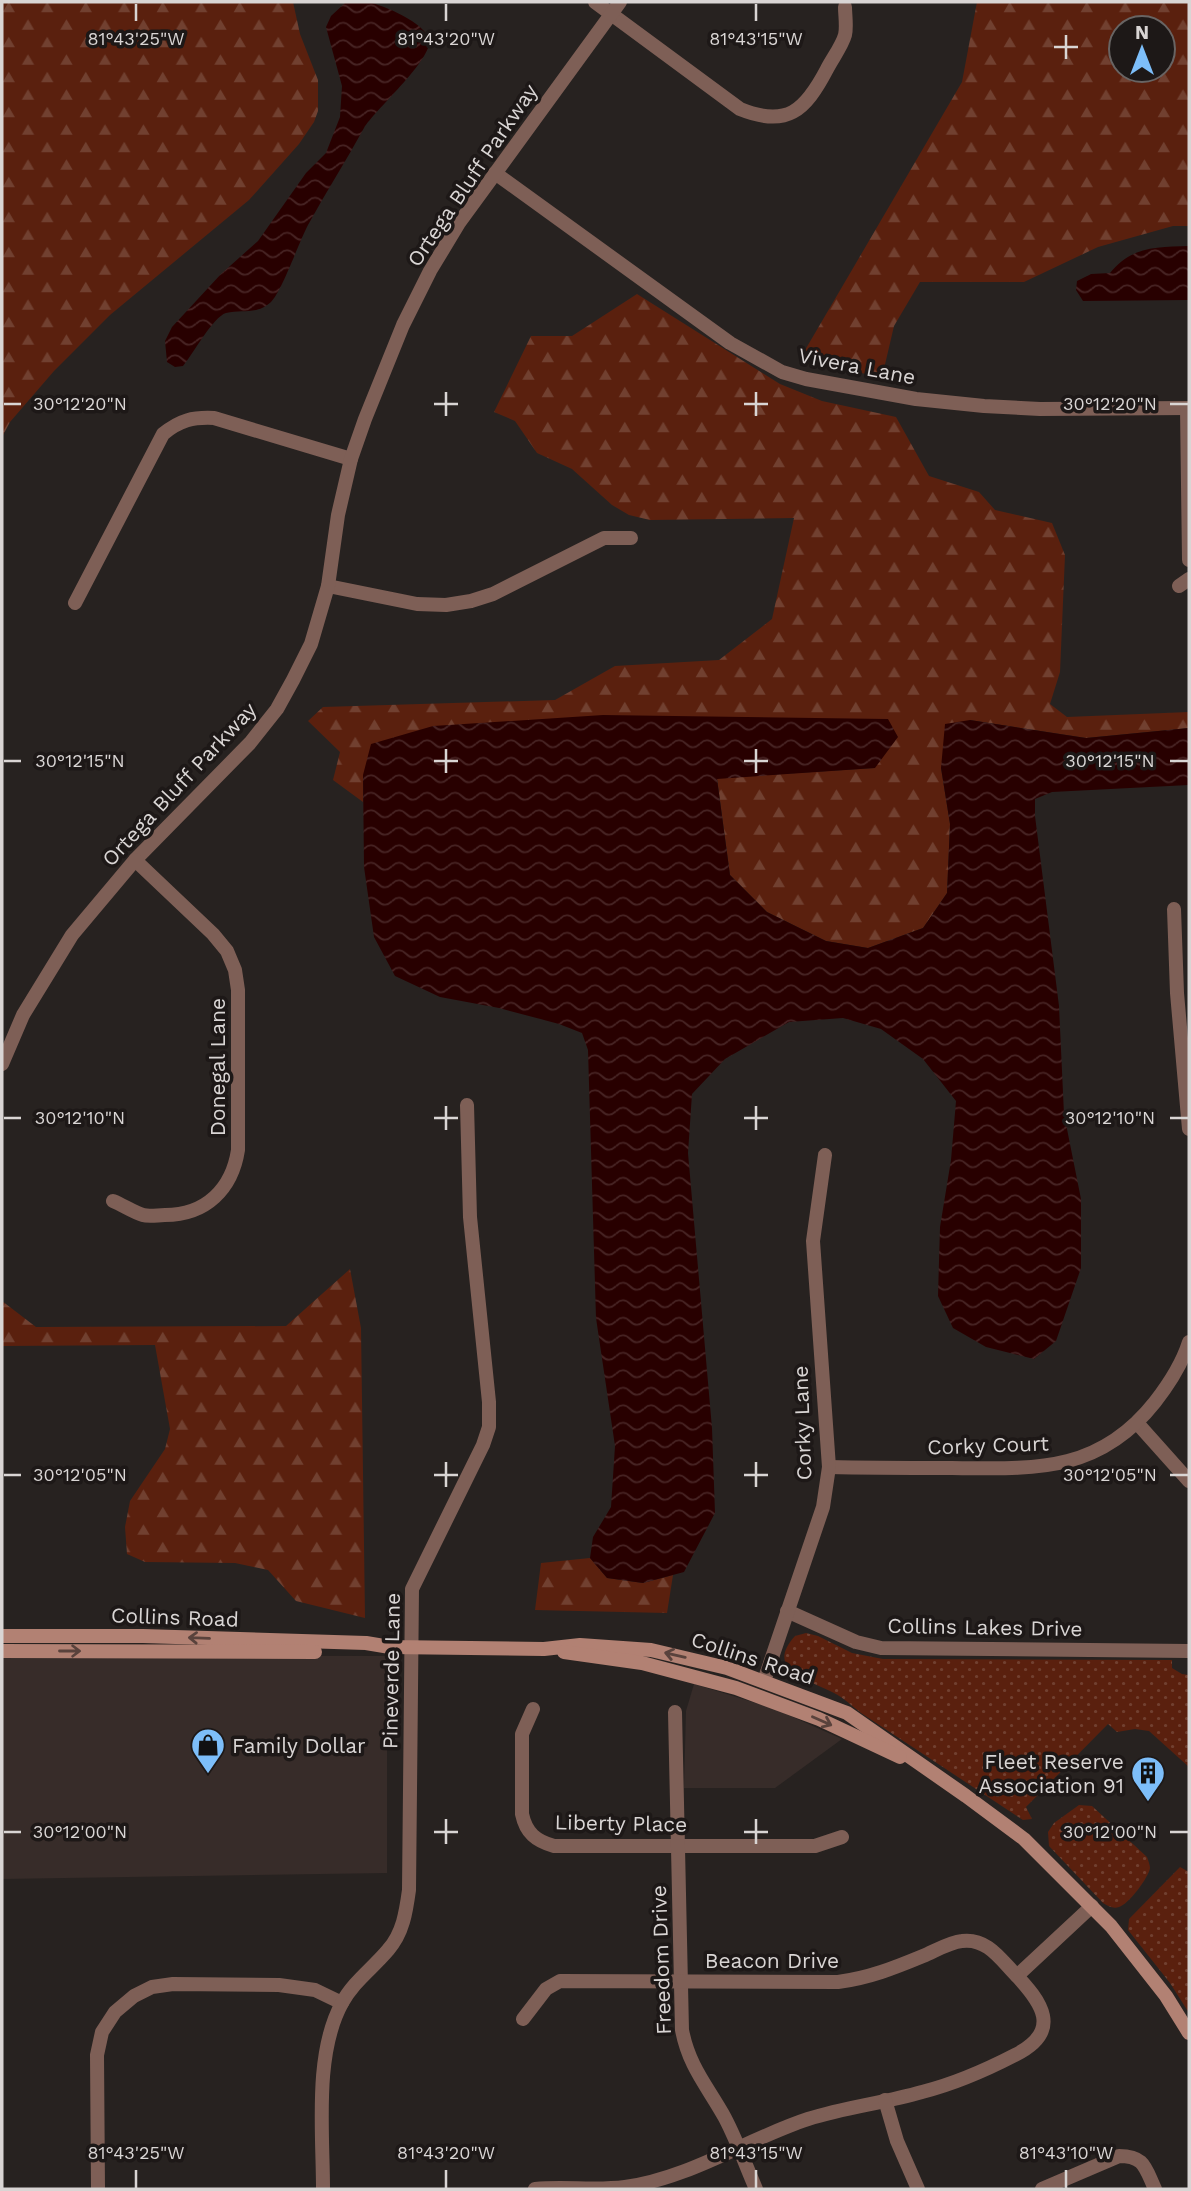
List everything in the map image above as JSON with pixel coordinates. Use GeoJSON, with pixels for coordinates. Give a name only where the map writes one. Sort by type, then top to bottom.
{"type":"FeatureCollection","features":[{"type":"Feature","properties":{"kind":"street"},"geometry":{"type":"LineString","coordinates":[[595,2],[616,7],[740,109],[759,117],[781,117],[799,109],[813,96],[845,34],[845,7]]}},
{"type":"Feature","properties":{"kind":"street","name":"Ortega Bluff Parkway"},"geometry":{"type":"LineString","coordinates":[[2,1065],[23,1015],[72,935],[135,860],[250,743],[276,709],[311,644],[328,586],[338,515],[351,459],[403,325],[430,271],[495,173],[616,7]]}},
{"type":"Feature","properties":{"kind":"street","name":"Vivera Lane"},"geometry":{"type":"LineString","coordinates":[[495,173],[730,343],[782,372],[806,379],[916,399],[984,406],[1040,409],[1188,408]]}},
{"type":"Feature","properties":{"kind":"street"},"geometry":{"type":"LineString","coordinates":[[1188,408],[1189,560]]}},
{"type":"Feature","properties":{"kind":"street"},"geometry":{"type":"LineString","coordinates":[[75,603],[163,434],[177,423],[196,417],[215,418],[351,459]]}},
{"type":"Feature","properties":{"kind":"street"},"geometry":{"type":"LineString","coordinates":[[328,586],[417,604],[446,605],[493,594],[604,538],[631,538]]}},
{"type":"Feature","properties":{"kind":"street","name":"Donegal Lane"},"geometry":{"type":"LineString","coordinates":[[113,1201],[144,1215],[173,1215],[195,1210],[210,1203],[225,1187],[236,1168],[238,1150],[238,990],[235,970],[227,951],[213,934],[135,860]]}},
{"type":"Feature","properties":{"kind":"street"},"geometry":{"type":"LineString","coordinates":[[1174,909],[1177,993],[1189,1129]]}},
{"type":"Feature","properties":{"kind":"street","name":"Pineverde Lane"},"geometry":{"type":"LineString","coordinates":[[323,2189],[323,2063],[330,2033],[342,2003],[389,1949],[399,1934],[406,1913],[409,1890],[412,1588],[484,1445],[489,1427],[489,1402],[470,1217],[467,1105]]}},
{"type":"Feature","properties":{"kind":"street","name":"Corky Lane"},"geometry":{"type":"LineString","coordinates":[[764,1681],[822,1507],[829,1467],[813,1241],[825,1155]]}},
{"type":"Feature","properties":{"kind":"street","name":"Corky Court"},"geometry":{"type":"LineString","coordinates":[[829,1467],[1023,1469],[1056,1464],[1088,1454],[1138,1424],[1168,1386],[1189,1342]]}},
{"type":"Feature","properties":{"kind":"street"},"geometry":{"type":"LineString","coordinates":[[1138,1424],[1189,1480]]}},
{"type":"Feature","properties":{"kind":"street","name":"Collins Lakes Drive"},"geometry":{"type":"LineString","coordinates":[[787,1611],[856,1643],[881,1648],[1189,1651]]}},
{"type":"Feature","properties":{"kind":"street","name":"Collins Road"},"geometry":{"type":"LineString","coordinates":[[2,1636],[143,1636],[366,1643],[390,1647],[544,1649],[580,1645],[651,1650],[711,1663],[854,1717],[1024,1839],[1092,1906],[1166,1996],[1189,2033]]}},
{"type":"Feature","properties":{"kind":"street","name":"Collins Road"},"geometry":{"type":"LineString","coordinates":[[2,1651],[368,1651],[390,1647]]}},
{"type":"Feature","properties":{"kind":"street","name":"Collins Road"},"geometry":{"type":"LineString","coordinates":[[544,1649],[642,1663],[759,1695],[819,1719],[930,1770]]}},
{"type":"Feature","properties":{"kind":"street"},"geometry":{"type":"LineString","coordinates":[[759,1695],[764,1681]]}},
{"type":"Feature","properties":{"kind":"street","name":"Liberty Place"},"geometry":{"type":"LineString","coordinates":[[533,1709],[522,1734],[522,1801],[524,1826],[532,1836],[543,1843],[554,1846],[815,1846],[842,1837]]}},
{"type":"Feature","properties":{"kind":"street","name":"Freedom Drive"},"geometry":{"type":"LineString","coordinates":[[676,1712],[682,2030],[685,2050],[725,2119],[756,2189]]}},
{"type":"Feature","properties":{"kind":"street"},"geometry":{"type":"LineString","coordinates":[[1017,1976],[1092,1906]]}},
{"type":"Feature","properties":{"kind":"street","name":"Beacon Drive"},"geometry":{"type":"LineString","coordinates":[[523,2019],[546,1989],[561,1982],[838,1982],[880,1974],[961,1941],[979,1942],[992,1950],[1040,2002],[1044,2014],[1043,2029],[1030,2046],[956,2081],[885,2101]]}},
{"type":"Feature","properties":{"kind":"street"},"geometry":{"type":"LineString","coordinates":[[98,2189],[97,2055],[102,2032],[115,2012],[134,1996],[152,1987],[173,1984],[279,1985],[315,1990],[342,2003]]}},
{"type":"Feature","properties":{"kind":"street"},"geometry":{"type":"LineString","coordinates":[[536,2189],[626,2187],[670,2176],[807,2119],[840,2109],[885,2101],[897,2141],[918,2189]]}},
{"type":"Feature","properties":{"kind":"street"},"geometry":{"type":"LineString","coordinates":[[1042,2189],[1119,2156],[1131,2156],[1142,2162],[1155,2189]]}},
{"type":"Feature","properties":{"kind":"shaded area"},"geometry":{"type":"Polygon","coordinates":[[[2,1655],[387,1656],[387,1873],[2,1879],[2,1655]]]}},
{"type":"Feature","properties":{"kind":"shaded area"},"geometry":{"type":"Polygon","coordinates":[[[694,1684],[775,1709],[842,1739],[775,1788],[684,1788],[686,1711],[694,1684]]]}},
{"type":"Feature","properties":{"kind":"green space"},"geometry":{"type":"Polygon","coordinates":[[[2,2],[293,2],[300,34],[318,80],[318,111],[299,144],[249,200],[110,315],[54,371],[10,422],[2,437],[2,2]]]}},
{"type":"Feature","properties":{"kind":"green space"},"geometry":{"type":"Polygon","coordinates":[[[977,2],[1189,2],[1189,226],[1173,226],[1098,247],[1024,282],[920,282],[894,326],[883,373],[873,376],[801,357],[962,82],[977,2]]]}},
{"type":"Feature","properties":{"kind":"green space"},"geometry":{"type":"Polygon","coordinates":[[[637,294],[780,384],[822,401],[896,417],[929,476],[979,492],[995,510],[1052,523],[1065,555],[1060,672],[1050,704],[1067,717],[1189,712],[1189,728],[1086,738],[970,720],[941,768],[950,824],[947,893],[923,928],[868,948],[826,941],[767,912],[730,875],[717,778],[875,768],[363,775],[363,802],[333,780],[340,752],[308,721],[323,707],[555,700],[615,666],[719,660],[772,619],[794,518],[650,520],[629,515],[612,505],[572,469],[537,453],[515,421],[494,412],[531,336],[572,336],[637,294]]]}},
{"type":"Feature","properties":{"kind":"green space"},"geometry":{"type":"Polygon","coordinates":[[[350,1269],[361,1328],[365,1618],[296,1601],[268,1570],[235,1563],[145,1562],[127,1554],[125,1527],[130,1501],[165,1449],[170,1429],[155,1345],[2,1346],[2,1301],[36,1327],[286,1326],[350,1269]]]}},
{"type":"Feature","properties":{"kind":"green space"},"geometry":{"type":"Polygon","coordinates":[[[590,1558],[607,1578],[643,1583],[673,1575],[667,1613],[535,1610],[541,1563],[590,1558]]]}},
{"type":"Feature","properties":{"kind":"green space"},"geometry":{"type":"Polygon","coordinates":[[[806,1633],[852,1653],[883,1659],[1172,1660],[1172,1668],[1189,1675],[1189,1767],[1149,1731],[1135,1729],[1117,1732],[1108,1724],[1026,1807],[1032,1819],[1023,1820],[841,1697],[794,1673],[784,1658],[787,1648],[795,1636],[806,1633]]]}},
{"type":"Feature","properties":{"kind":"green space"},"geometry":{"type":"Polygon","coordinates":[[[1079,1805],[1092,1806],[1147,1857],[1150,1868],[1146,1878],[1119,1907],[1103,1903],[1049,1846],[1048,1832],[1054,1823],[1079,1805]]]}},
{"type":"Feature","properties":{"kind":"green space"},"geometry":{"type":"Polygon","coordinates":[[[1180,1867],[1189,1872],[1189,2013],[1170,1983],[1128,1930],[1129,1919],[1180,1867]]]}},
{"type":"Feature","properties":{"kind":"water"},"geometry":{"type":"Polygon","coordinates":[[[346,2],[368,2],[412,21],[426,34],[429,40],[428,48],[413,71],[364,128],[308,225],[271,302],[260,309],[221,316],[209,328],[183,366],[175,367],[167,362],[165,341],[172,327],[221,274],[258,241],[306,173],[326,153],[340,117],[342,86],[326,27],[331,16],[346,2]]]}},
{"type":"Feature","properties":{"kind":"water"},"geometry":{"type":"Polygon","coordinates":[[[1189,246],[1189,300],[1083,301],[1076,290],[1077,281],[1091,274],[1110,273],[1118,264],[1136,253],[1156,248],[1189,246]]]}},
{"type":"Feature","properties":{"kind":"water"},"geometry":{"type":"Polygon","coordinates":[[[603,715],[888,719],[898,737],[875,768],[717,779],[730,875],[767,912],[826,941],[868,948],[923,928],[947,893],[950,824],[941,768],[945,724],[970,720],[1086,738],[1189,728],[1189,785],[1052,792],[1035,799],[1059,1006],[1064,1114],[1081,1199],[1081,1268],[1056,1341],[1034,1359],[986,1347],[953,1328],[938,1296],[940,1227],[951,1160],[956,1101],[923,1059],[881,1029],[843,1018],[789,1022],[725,1059],[692,1094],[688,1153],[712,1428],[715,1513],[684,1572],[643,1583],[607,1578],[590,1558],[593,1537],[611,1507],[615,1446],[596,1318],[588,1050],[582,1033],[499,1008],[440,997],[395,976],[374,937],[364,867],[363,775],[371,744],[433,726],[603,715]]]}},
{"type":"Feature","properties":{"kind":"place","name":"Family Dollar"},"geometry":{"type":"Point","coordinates":[208,1775]}},
{"type":"Feature","properties":{"kind":"place","name":"Fleet Reserve Association 91"},"geometry":{"type":"Point","coordinates":[1148,1803]}}]}
